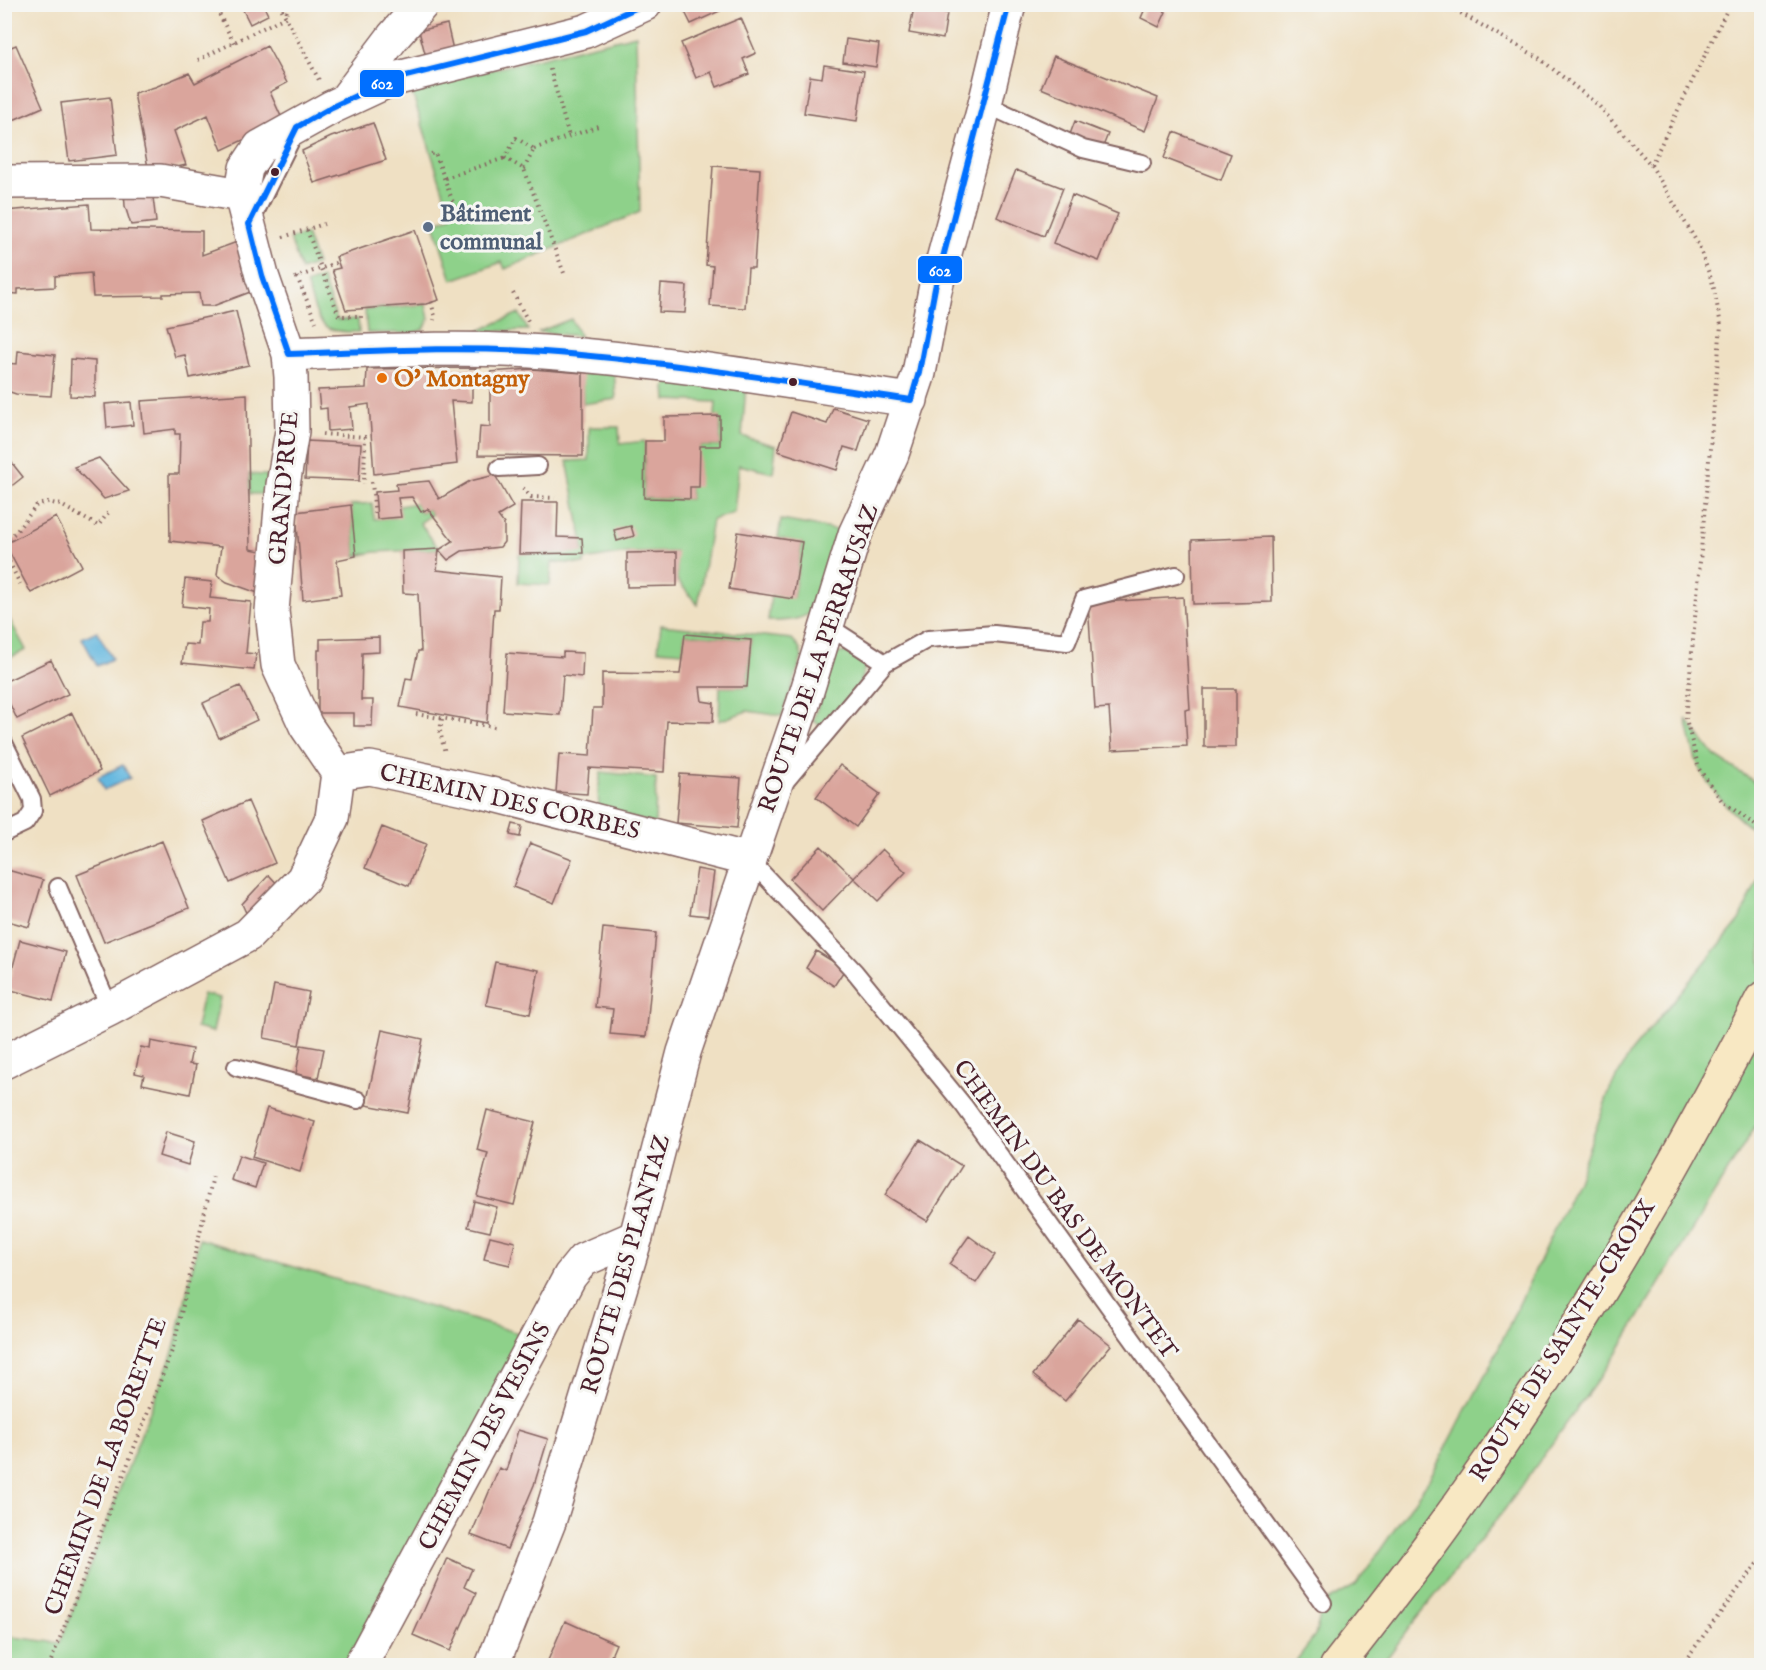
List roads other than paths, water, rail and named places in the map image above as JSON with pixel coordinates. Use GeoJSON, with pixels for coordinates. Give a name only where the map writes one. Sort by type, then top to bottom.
{"type":"FeatureCollection","features":[{"type":"Feature","properties":{"kind":"main road","name":"ROUTE DE SAINTE-CROIX"},"geometry":{"type":"LineString","coordinates":[[1337,1665],[1429,1545],[1561,1351],[1637,1226],[1731,1059],[1761,999]]}},
{"type":"Feature","properties":{"kind":"street"},"geometry":{"type":"LineString","coordinates":[[337,105],[422,4]]}},
{"type":"Feature","properties":{"kind":"street"},"geometry":{"type":"LineString","coordinates":[[257,226],[246,168],[260,147],[337,105],[390,80],[586,31],[645,4]]}},
{"type":"Feature","properties":{"kind":"street","name":"ROUTE DE LA PERRAUSAZ"},"geometry":{"type":"LineString","coordinates":[[750,860],[803,704],[855,534],[892,454],[920,373],[935,290],[985,105],[1009,4]]}},
{"type":"Feature","properties":{"kind":"street"},"geometry":{"type":"LineString","coordinates":[[4,182],[160,182],[257,226]]}},
{"type":"Feature","properties":{"kind":"street","name":"GRAND'RUE"},"geometry":{"type":"LineString","coordinates":[[257,226],[266,288],[289,354],[292,431],[283,484],[272,611],[278,665],[306,726],[338,773]]}},
{"type":"Feature","properties":{"kind":"street"},"geometry":{"type":"LineString","coordinates":[[289,354],[504,350],[652,362],[911,400]]}},
{"type":"Feature","properties":{"kind":"street","name":"CHEMIN DES CORBES"},"geometry":{"type":"LineString","coordinates":[[338,773],[370,768],[381,770],[488,793],[750,860]]}},
{"type":"Feature","properties":{"kind":"street"},"geometry":{"type":"LineString","coordinates":[[4,1062],[110,1010],[248,935],[303,879],[332,818],[338,773]]}},
{"type":"Feature","properties":{"kind":"street","name":"ROUTE DES PLANTAZ"},"geometry":{"type":"LineString","coordinates":[[492,1665],[549,1522],[636,1237],[684,1053],[750,860]]}},
{"type":"Feature","properties":{"kind":"street","name":"CHEMIN DES VESINS"},"geometry":{"type":"LineString","coordinates":[[360,1665],[570,1276],[583,1260],[636,1237]]}},
{"type":"Feature","properties":{"kind":"lane"},"geometry":{"type":"LineString","coordinates":[[985,105],[1083,149],[1142,163]]}},
{"type":"Feature","properties":{"kind":"lane"},"geometry":{"type":"LineString","coordinates":[[499,468],[538,466]]}},
{"type":"Feature","properties":{"kind":"lane"},"geometry":{"type":"LineString","coordinates":[[769,801],[885,663],[928,639],[994,634],[1067,642],[1084,599],[1176,575]]}},
{"type":"Feature","properties":{"kind":"lane"},"geometry":{"type":"LineString","coordinates":[[828,626],[885,663]]}},
{"type":"Feature","properties":{"kind":"lane"},"geometry":{"type":"LineString","coordinates":[[4,743],[32,799],[33,811],[25,823],[4,833]]}},
{"type":"Feature","properties":{"kind":"lane","name":"CHEMIN DU BAS DE MONTET"},"geometry":{"type":"LineString","coordinates":[[750,860],[855,972],[964,1106],[1323,1603]]}},
{"type":"Feature","properties":{"kind":"lane"},"geometry":{"type":"LineString","coordinates":[[58,887],[110,1010]]}},
{"type":"Feature","properties":{"kind":"lane"},"geometry":{"type":"LineString","coordinates":[[236,1067],[358,1100]]}},
{"type":"Feature","properties":{"kind":"water"},"geometry":{"type":"Polygon","coordinates":[[[97,631],[112,659],[97,666],[82,638],[97,631]]]}},
{"type":"Feature","properties":{"kind":"water"},"geometry":{"type":"Polygon","coordinates":[[[123,765],[130,778],[104,790],[98,777],[123,765]]]}},
{"type":"Feature","properties":{"kind":"place","name":"Bâtiment communal"},"geometry":{"type":"Point","coordinates":[428,227]}},
{"type":"Feature","properties":{"kind":"place","name":"O' Montagny"},"geometry":{"type":"Point","coordinates":[382,378]}}]}
